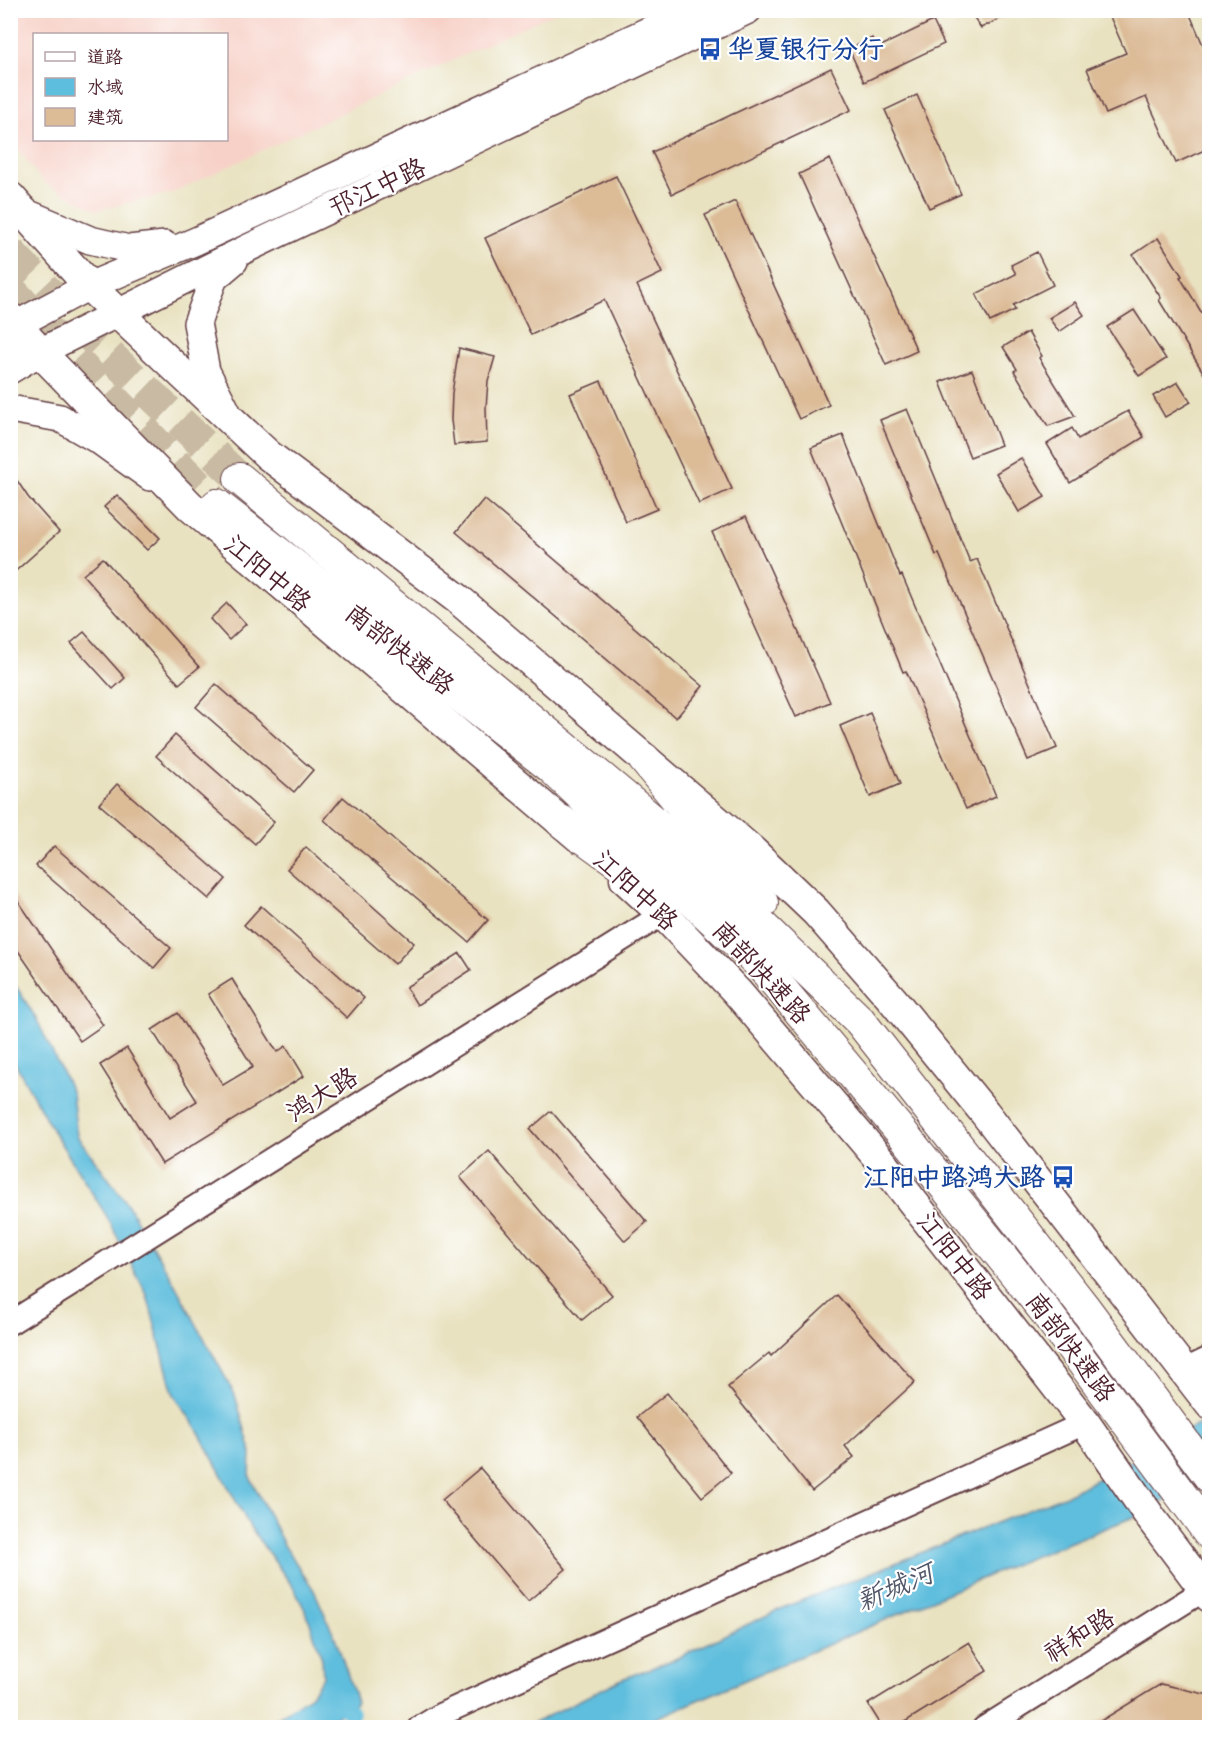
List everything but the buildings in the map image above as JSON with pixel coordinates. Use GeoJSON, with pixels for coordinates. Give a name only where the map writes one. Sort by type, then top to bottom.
{"type":"FeatureCollection","features":[{"type":"Feature","properties":{"kind":"highway","name":"南部快速路"},"geometry":{"type":"LineString","coordinates":[[240,479],[651,819],[860,1022],[1083,1306],[1209,1477]]}},
{"type":"Feature","properties":{"kind":"highway","name":"南部快速路"},"geometry":{"type":"LineString","coordinates":[[204,506],[551,767],[760,964],[903,1134],[1035,1298],[1209,1534]]}},
{"type":"Feature","properties":{"kind":"highway"},"geometry":{"type":"LineString","coordinates":[[644,759],[860,1022]]}},
{"type":"Feature","properties":{"kind":"highway"},"geometry":{"type":"LineString","coordinates":[[561,822],[760,964]]}},
{"type":"Feature","properties":{"kind":"main road","name":"邗江中路"},"geometry":{"type":"LineString","coordinates":[[12,324],[90,286],[196,241],[693,10]]}},
{"type":"Feature","properties":{"kind":"main road","name":"邗江中路"},"geometry":{"type":"LineString","coordinates":[[10,370],[40,352],[249,248],[748,10]]}},
{"type":"Feature","properties":{"kind":"main road"},"geometry":{"type":"LineString","coordinates":[[17,204],[90,240],[129,249],[196,241]]}},
{"type":"Feature","properties":{"kind":"main road"},"geometry":{"type":"LineString","coordinates":[[17,204],[90,286],[268,455],[458,599],[752,851],[816,912],[892,999],[1197,1364],[1209,1404]]}},
{"type":"Feature","properties":{"kind":"main road"},"geometry":{"type":"LineString","coordinates":[[231,421],[206,371],[197,323],[214,278],[249,248]]}},
{"type":"Feature","properties":{"kind":"main road","name":"江阳中路"},"geometry":{"type":"LineString","coordinates":[[12,324],[204,506],[663,914],[737,992],[881,1161],[1085,1423],[1207,1594]]}},
{"type":"Feature","properties":{"kind":"main road"},"geometry":{"type":"LineString","coordinates":[[10,409],[60,418],[204,506]]}},
{"type":"Feature","properties":{"kind":"street","name":"鸿大路"},"geometry":{"type":"LineString","coordinates":[[10,1323],[663,914]]}},
{"type":"Feature","properties":{"kind":"street"},"geometry":{"type":"LineString","coordinates":[[419,1728],[445,1721],[1085,1423]]}},
{"type":"Feature","properties":{"kind":"street","name":"祥和路"},"geometry":{"type":"LineString","coordinates":[[984,1728],[1207,1594]]}},
{"type":"Feature","properties":{"kind":"shaded area"},"geometry":{"type":"Polygon","coordinates":[[[11,10],[558,10],[172,193],[97,210],[44,183],[11,140],[11,10]]]}},
{"type":"Feature","properties":{"kind":"water"},"geometry":{"type":"Polygon","coordinates":[[[10,977],[36,1018],[72,1093],[77,1136],[126,1202],[173,1281],[235,1395],[251,1451],[250,1477],[284,1545],[314,1590],[335,1637],[357,1702],[320,1727],[263,1727],[311,1695],[323,1677],[322,1659],[307,1614],[293,1587],[250,1527],[195,1426],[173,1393],[147,1295],[106,1215],[53,1131],[11,1056],[10,977]]]}},
{"type":"Feature","properties":{"kind":"water","name":"新城河"},"geometry":{"type":"Polygon","coordinates":[[[1209,1419],[1209,1473],[1146,1512],[1013,1565],[639,1727],[524,1728],[622,1679],[673,1660],[780,1609],[1071,1493],[1209,1419]]]}},
{"type":"Feature","properties":{"kind":"waterway"},"geometry":{"type":"LineString","coordinates":[[347,1710],[351,1714]]}},
{"type":"Feature","properties":{"kind":"tunnel"},"geometry":{"type":"LineString","coordinates":[[10,252],[98,344],[240,479]]}},
{"type":"Feature","properties":{"kind":"tunnel"},"geometry":{"type":"LineString","coordinates":[[10,289],[75,360],[217,505]]}},
{"type":"Feature","properties":{"kind":"place","name":"华夏银行分行"},"geometry":{"type":"Point","coordinates":[710,49]}},
{"type":"Feature","properties":{"kind":"place","name":"江阳中路鸿大路"},"geometry":{"type":"Point","coordinates":[1063,1177]}}]}
